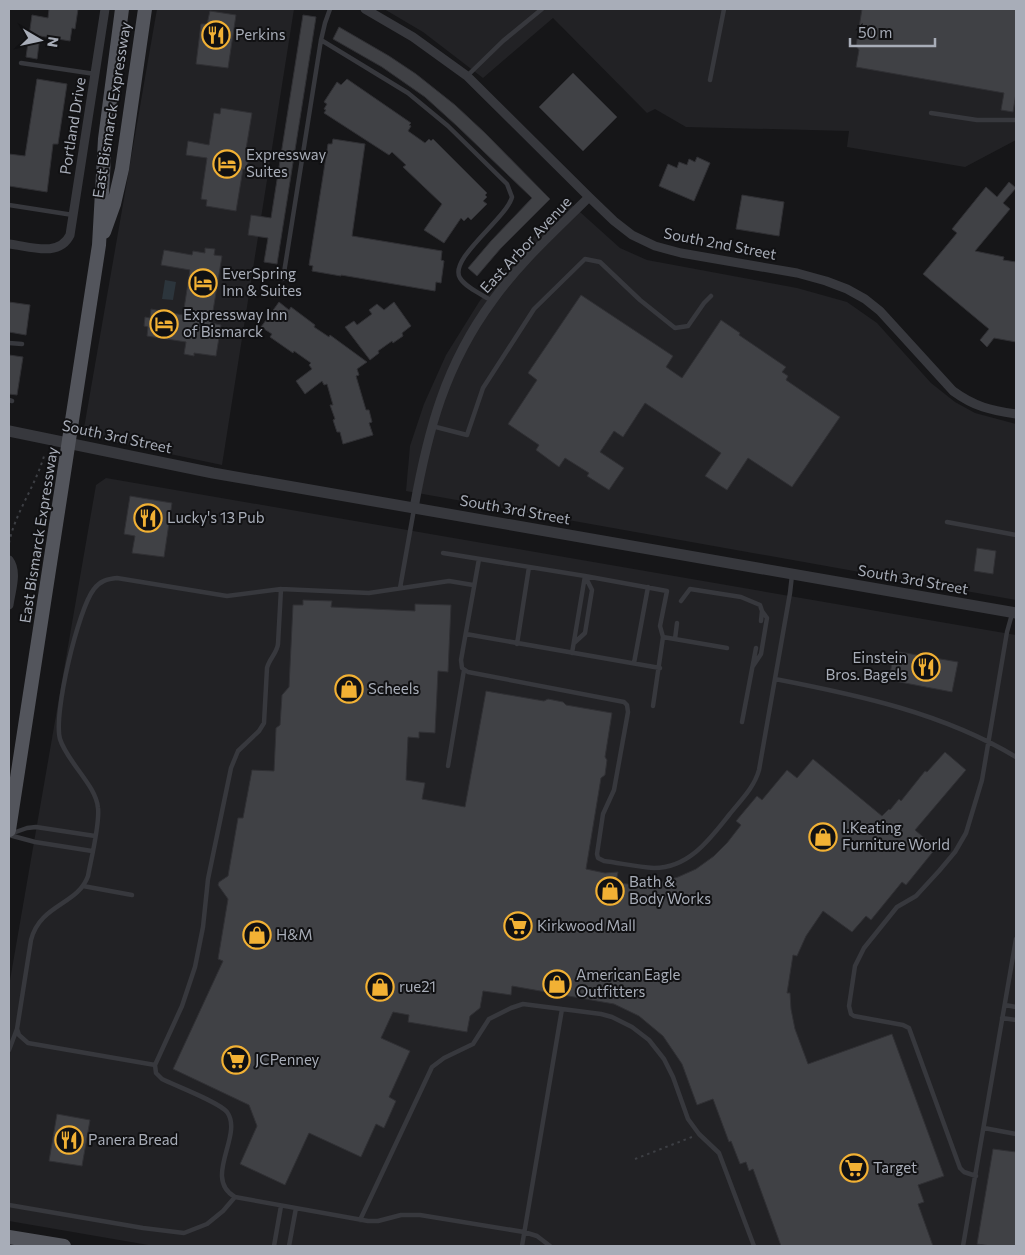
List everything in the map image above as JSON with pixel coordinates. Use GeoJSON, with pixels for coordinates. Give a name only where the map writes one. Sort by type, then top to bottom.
{"type":"FeatureCollection","features":[{"type":"Feature","properties":{"kind":"main road","name":"East Bismarck Expressway"},"geometry":{"type":"LineString","coordinates":[[9,830],[70,443],[99,244],[105,139],[122,9]]}},
{"type":"Feature","properties":{"kind":"main road","name":"East Bismarck Expressway"},"geometry":{"type":"LineString","coordinates":[[99,244],[109,219],[119,181],[145,9]]}},
{"type":"Feature","properties":{"kind":"main road"},"geometry":{"type":"LineString","coordinates":[[9,1237],[59,1246]]}},
{"type":"Feature","properties":{"kind":"street","name":"Portland Drive"},"geometry":{"type":"LineString","coordinates":[[9,244],[51,250],[63,246],[70,236],[105,9]]}},
{"type":"Feature","properties":{"kind":"street","name":"South 2nd Street"},"geometry":{"type":"LineString","coordinates":[[365,9],[413,37],[467,76],[589,197],[623,228],[655,246],[682,253],[807,276],[837,284],[865,299],[883,315],[953,391],[967,402],[986,410],[1016,414]]}},
{"type":"Feature","properties":{"kind":"street","name":"East Arbor Avenue"},"geometry":{"type":"LineString","coordinates":[[414,508],[431,425],[440,397],[458,355],[492,300],[531,255],[589,197]]}},
{"type":"Feature","properties":{"kind":"street","name":"South 3rd Street"},"geometry":{"type":"LineString","coordinates":[[9,431],[213,473],[792,574],[1015,610]]}},
{"type":"Feature","properties":{"kind":"street"},"geometry":{"type":"LineString","coordinates":[[9,560],[13,565],[14,571],[9,605]]}},
{"type":"Feature","properties":{"kind":"lane"},"geometry":{"type":"LineString","coordinates":[[283,279],[321,40],[330,9]]}},
{"type":"Feature","properties":{"kind":"lane"},"geometry":{"type":"LineString","coordinates":[[467,76],[503,41],[542,9]]}},
{"type":"Feature","properties":{"kind":"lane"},"geometry":{"type":"LineString","coordinates":[[710,80],[724,9]]}},
{"type":"Feature","properties":{"kind":"lane"},"geometry":{"type":"LineString","coordinates":[[321,40],[408,93],[448,126],[507,184],[512,196],[510,203],[464,256],[458,270],[459,277],[464,283],[492,300]]}},
{"type":"Feature","properties":{"kind":"lane"},"geometry":{"type":"LineString","coordinates":[[21,63],[94,74]]}},
{"type":"Feature","properties":{"kind":"lane"},"geometry":{"type":"LineString","coordinates":[[930,114],[977,120],[1016,120]]}},
{"type":"Feature","properties":{"kind":"lane"},"geometry":{"type":"LineString","coordinates":[[9,205],[73,215]]}},
{"type":"Feature","properties":{"kind":"lane"},"geometry":{"type":"LineString","coordinates":[[431,425],[468,435],[483,388],[534,309],[585,259],[600,262],[640,300],[675,328],[688,326],[711,296]]}},
{"type":"Feature","properties":{"kind":"lane"},"geometry":{"type":"LineString","coordinates":[[9,343],[22,344]]}},
{"type":"Feature","properties":{"kind":"lane"},"geometry":{"type":"LineString","coordinates":[[400,588],[414,508]]}},
{"type":"Feature","properties":{"kind":"lane"},"geometry":{"type":"LineString","coordinates":[[947,522],[1016,534]]}},
{"type":"Feature","properties":{"kind":"lane"},"geometry":{"type":"LineString","coordinates":[[443,552],[667,590],[660,626],[663,637],[653,706]]}},
{"type":"Feature","properties":{"kind":"lane"},"geometry":{"type":"LineString","coordinates":[[448,766],[464,670],[461,660],[478,559]]}},
{"type":"Feature","properties":{"kind":"lane"},"geometry":{"type":"LineString","coordinates":[[517,644],[529,567]]}},
{"type":"Feature","properties":{"kind":"lane"},"geometry":{"type":"LineString","coordinates":[[464,670],[624,702],[627,705],[628,712],[614,790],[603,814],[598,858],[604,861],[653,868],[676,864],[697,852],[714,834],[754,783],[759,770],[792,574]]}},
{"type":"Feature","properties":{"kind":"lane"},"geometry":{"type":"LineString","coordinates":[[572,653],[585,576]]}},
{"type":"Feature","properties":{"kind":"lane"},"geometry":{"type":"LineString","coordinates":[[574,643],[585,633],[591,599],[592,590],[585,576]]}},
{"type":"Feature","properties":{"kind":"lane"},"geometry":{"type":"LineString","coordinates":[[9,1050],[17,1029],[31,940],[35,928],[42,917],[83,886],[88,876],[98,814],[97,802],[62,745],[58,724],[74,640],[87,600],[94,589],[104,580],[117,578],[227,596],[281,589],[369,593],[449,581],[474,585]]}},
{"type":"Feature","properties":{"kind":"lane"},"geometry":{"type":"LineString","coordinates":[[634,664],[648,587]]}},
{"type":"Feature","properties":{"kind":"lane"},"geometry":{"type":"LineString","coordinates":[[281,589],[278,644],[276,652],[269,660],[266,668],[264,723],[259,731],[238,751],[231,768],[210,872],[203,927],[194,972],[182,1006],[155,1065],[156,1073],[162,1079],[219,1106],[230,1117],[222,1181],[226,1190],[235,1197],[360,1220],[378,1221],[401,1216],[420,1215],[524,1232],[537,1236],[550,1246]]}},
{"type":"Feature","properties":{"kind":"lane"},"geometry":{"type":"LineString","coordinates":[[681,601],[690,589],[741,597],[760,604],[767,618],[761,654],[752,667]]}},
{"type":"Feature","properties":{"kind":"lane"},"geometry":{"type":"LineString","coordinates":[[976,1176],[964,1172],[960,1168],[909,1028],[854,1016],[851,1014],[849,1006],[855,966],[868,940],[897,907],[912,899],[939,871],[961,843],[970,822],[977,800],[1007,632],[1015,610]]}},
{"type":"Feature","properties":{"kind":"lane"},"geometry":{"type":"LineString","coordinates":[[761,621],[762,611]]}},
{"type":"Feature","properties":{"kind":"lane"},"geometry":{"type":"LineString","coordinates":[[675,639],[677,623]]}},
{"type":"Feature","properties":{"kind":"lane"},"geometry":{"type":"LineString","coordinates":[[466,634],[660,668]]}},
{"type":"Feature","properties":{"kind":"lane"},"geometry":{"type":"LineString","coordinates":[[663,637],[727,648]]}},
{"type":"Feature","properties":{"kind":"lane"},"geometry":{"type":"LineString","coordinates":[[742,722],[756,648]]}},
{"type":"Feature","properties":{"kind":"lane"},"geometry":{"type":"LineString","coordinates":[[775,679],[818,687],[911,710],[950,724],[988,741],[1016,757]]}},
{"type":"Feature","properties":{"kind":"lane"},"geometry":{"type":"LineString","coordinates":[[9,835],[27,828],[36,827],[94,836]]}},
{"type":"Feature","properties":{"kind":"lane"},"geometry":{"type":"LineString","coordinates":[[9,835],[35,842],[92,851]]}},
{"type":"Feature","properties":{"kind":"lane"},"geometry":{"type":"LineString","coordinates":[[83,886],[132,894]]}},
{"type":"Feature","properties":{"kind":"lane"},"geometry":{"type":"LineString","coordinates":[[963,1246],[1016,938]]}},
{"type":"Feature","properties":{"kind":"lane"},"geometry":{"type":"LineString","coordinates":[[360,1220],[432,1067],[444,1058],[473,1044],[489,1019],[511,1008],[529,1004],[612,1017],[632,1027],[650,1040],[664,1059],[673,1077],[683,1111],[699,1134],[715,1148],[723,1161],[754,1246]]}},
{"type":"Feature","properties":{"kind":"lane"},"geometry":{"type":"LineString","coordinates":[[1005,1005],[1016,1007]]}},
{"type":"Feature","properties":{"kind":"lane"},"geometry":{"type":"LineString","coordinates":[[522,1246],[562,1009]]}},
{"type":"Feature","properties":{"kind":"lane"},"geometry":{"type":"LineString","coordinates":[[1002,1018],[1016,1020]]}},
{"type":"Feature","properties":{"kind":"lane"},"geometry":{"type":"LineString","coordinates":[[17,1029],[28,1043],[155,1065]]}},
{"type":"Feature","properties":{"kind":"lane"},"geometry":{"type":"LineString","coordinates":[[984,1128],[1016,1134]]}},
{"type":"Feature","properties":{"kind":"lane"},"geometry":{"type":"LineString","coordinates":[[9,1205],[143,1228],[184,1233],[207,1224],[223,1211],[235,1197]]}},
{"type":"Feature","properties":{"kind":"lane"},"geometry":{"type":"LineString","coordinates":[[274,1246],[281,1206]]}},
{"type":"Feature","properties":{"kind":"lane"},"geometry":{"type":"LineString","coordinates":[[290,1246],[296,1208]]}},
{"type":"Feature","properties":{"kind":"path"},"geometry":{"type":"LineString","coordinates":[[9,543],[11,530],[39,473],[44,456]]}},
{"type":"Feature","properties":{"kind":"path"},"geometry":{"type":"LineString","coordinates":[[635,1159],[699,1134]]}},
{"type":"Feature","properties":{"kind":"shaded area"},"geometry":{"type":"Polygon","coordinates":[[[157,9],[294,9],[222,465],[90,437],[84,428],[157,9]]]}},
{"type":"Feature","properties":{"kind":"shaded area"},"geometry":{"type":"Polygon","coordinates":[[[384,9],[1016,9],[1016,140],[965,167],[847,147],[849,131],[686,127],[655,109],[647,113],[553,18],[483,78],[423,32],[384,9]]]}},
{"type":"Feature","properties":{"kind":"shaded area"},"geometry":{"type":"Polygon","coordinates":[[[570,203],[620,248],[647,260],[797,288],[847,302],[877,323],[931,383],[955,402],[975,413],[1016,424],[1016,600],[406,491],[410,446],[424,404],[446,355],[479,302],[520,249],[570,203]]]}},
{"type":"Feature","properties":{"kind":"shaded area"},"geometry":{"type":"Polygon","coordinates":[[[165,280],[176,282],[173,300],[162,299],[165,280]]]}},
{"type":"Feature","properties":{"kind":"shaded area","name":"Kirkwood Mall"},"geometry":{"type":"Polygon","coordinates":[[[106,478],[1016,635],[1016,1246],[154,1246],[9,1221],[9,986],[96,485],[106,478]]]}},
{"type":"Feature","properties":{"kind":"building"},"geometry":{"type":"Polygon","coordinates":[[[49,9],[78,9],[75,29],[72,28],[70,41],[40,36],[37,59],[26,57],[32,15],[48,18],[49,9]]]}},
{"type":"Feature","properties":{"kind":"building"},"geometry":{"type":"Polygon","coordinates":[[[862,9],[1016,9],[1016,93],[1013,112],[1001,110],[1004,93],[856,67],[859,50],[856,46],[862,9]]]}},
{"type":"Feature","properties":{"kind":"building","name":"Perkins"},"geometry":{"type":"Polygon","coordinates":[[[210,11],[236,15],[228,68],[196,64],[201,24],[207,24],[210,11]]]}},
{"type":"Feature","properties":{"kind":"building"},"geometry":{"type":"Polygon","coordinates":[[[303,15],[316,17],[277,264],[264,262],[268,238],[248,235],[251,215],[271,218],[303,15]]]}},
{"type":"Feature","properties":{"kind":"building"},"geometry":{"type":"Polygon","coordinates":[[[339,27],[416,74],[455,105],[550,199],[501,248],[477,276],[468,268],[532,198],[425,97],[382,67],[333,39],[339,27]]]}},
{"type":"Feature","properties":{"kind":"building"},"geometry":{"type":"Polygon","coordinates":[[[573,73],[617,117],[583,151],[539,107],[573,73]]]}},
{"type":"Feature","properties":{"kind":"building"},"geometry":{"type":"Polygon","coordinates":[[[37,79],[67,84],[58,144],[53,144],[47,192],[9,186],[9,154],[25,156],[37,79]]]}},
{"type":"Feature","properties":{"kind":"building"},"geometry":{"type":"Polygon","coordinates":[[[347,79],[411,123],[408,131],[425,143],[429,139],[431,141],[433,139],[487,193],[485,195],[487,197],[483,201],[487,204],[471,220],[468,217],[464,221],[461,218],[444,243],[424,230],[442,204],[403,167],[406,165],[392,152],[389,155],[324,113],[327,104],[324,102],[337,82],[341,85],[347,79]]]}},
{"type":"Feature","properties":{"kind":"building","name":"Expressway Suites"},"geometry":{"type":"Polygon","coordinates":[[[221,108],[252,113],[246,149],[250,149],[247,170],[243,169],[236,211],[206,206],[207,200],[201,199],[207,158],[186,155],[188,141],[209,145],[214,113],[220,114],[221,108]]]}},
{"type":"Feature","properties":{"kind":"building"},"geometry":{"type":"Polygon","coordinates":[[[333,139],[365,144],[352,236],[442,251],[441,260],[444,261],[441,283],[436,282],[435,291],[312,271],[313,266],[309,265],[328,144],[332,144],[333,139]]]}},
{"type":"Feature","properties":{"kind":"building"},"geometry":{"type":"Polygon","coordinates":[[[697,157],[710,163],[694,201],[659,186],[668,164],[677,168],[679,162],[687,165],[689,159],[695,162],[697,157]]]}},
{"type":"Feature","properties":{"kind":"building"},"geometry":{"type":"Polygon","coordinates":[[[1009,182],[1016,188],[1003,203],[1010,209],[975,251],[1004,257],[1003,260],[1016,262],[1016,342],[994,338],[987,347],[980,340],[989,329],[923,274],[957,233],[952,229],[986,187],[997,197],[1009,182]]]}},
{"type":"Feature","properties":{"kind":"building"},"geometry":{"type":"Polygon","coordinates":[[[742,195],[784,202],[779,236],[736,229],[742,195]]]}},
{"type":"Feature","properties":{"kind":"building","name":"EverSpring Inn & Suites"},"geometry":{"type":"Polygon","coordinates":[[[205,248],[215,249],[214,255],[222,256],[211,323],[221,325],[216,356],[194,353],[194,356],[184,354],[186,342],[147,336],[148,327],[144,326],[145,317],[150,318],[151,309],[183,315],[190,270],[161,265],[164,250],[192,255],[193,251],[205,253],[205,248]]]}},
{"type":"Feature","properties":{"kind":"building"},"geometry":{"type":"Polygon","coordinates":[[[581,295],[673,356],[666,367],[682,378],[721,320],[740,333],[739,335],[786,367],[782,372],[788,376],[786,380],[840,417],[792,487],[748,458],[727,490],[705,476],[721,453],[645,403],[623,437],[614,431],[600,452],[624,468],[609,490],[587,476],[589,473],[565,458],[559,467],[536,450],[539,445],[508,424],[537,380],[528,373],[581,295]]]}},
{"type":"Feature","properties":{"kind":"building"},"geometry":{"type":"Polygon","coordinates":[[[9,302],[30,305],[26,335],[9,332],[9,302]]]}},
{"type":"Feature","properties":{"kind":"building"},"geometry":{"type":"Polygon","coordinates":[[[279,302],[289,310],[291,307],[315,325],[314,327],[329,337],[330,335],[367,362],[357,369],[359,375],[356,376],[366,410],[369,410],[372,422],[369,423],[373,435],[343,444],[340,432],[337,432],[333,420],[335,419],[330,405],[333,405],[327,384],[324,385],[322,381],[305,394],[296,381],[312,369],[309,365],[311,363],[270,337],[272,334],[261,327],[279,302]]]}},
{"type":"Feature","properties":{"kind":"building"},"geometry":{"type":"Polygon","coordinates":[[[394,302],[411,326],[402,333],[403,336],[378,351],[379,353],[370,360],[345,327],[354,321],[357,325],[372,314],[369,310],[377,304],[384,310],[394,302]]]}},
{"type":"Feature","properties":{"kind":"building"},"geometry":{"type":"Polygon","coordinates":[[[9,355],[23,357],[17,395],[9,394],[9,355]]]}},
{"type":"Feature","properties":{"kind":"building","name":"Lucky's 13 Pub"},"geometry":{"type":"Polygon","coordinates":[[[130,496],[172,503],[164,557],[132,553],[135,536],[124,534],[130,496]]]}},
{"type":"Feature","properties":{"kind":"building"},"geometry":{"type":"Polygon","coordinates":[[[977,548],[996,551],[993,574],[974,571],[977,548]]]}},
{"type":"Feature","properties":{"kind":"building","name":"Kirkwood Mall"},"geometry":{"type":"Polygon","coordinates":[[[303,600],[332,601],[331,607],[415,611],[415,604],[451,605],[448,672],[438,671],[435,733],[419,732],[419,738],[408,737],[406,780],[425,783],[422,799],[465,807],[486,691],[544,701],[548,699],[563,702],[566,705],[612,713],[605,757],[607,760],[605,775],[601,778],[586,869],[605,873],[618,872],[616,883],[639,885],[659,883],[696,869],[714,856],[727,843],[741,825],[736,821],[757,796],[762,800],[787,770],[797,778],[813,759],[882,816],[899,799],[901,801],[925,771],[927,772],[945,752],[966,770],[915,830],[936,848],[906,885],[902,882],[871,920],[866,916],[852,932],[823,911],[806,936],[797,956],[793,955],[787,993],[790,993],[795,1029],[808,1064],[892,1034],[944,1176],[918,1185],[924,1202],[918,1204],[933,1246],[781,1246],[753,1169],[749,1171],[746,1162],[740,1164],[731,1141],[729,1142],[713,1099],[697,1105],[682,1064],[663,1036],[639,1016],[614,1004],[512,986],[511,995],[483,991],[480,1008],[470,1016],[467,1032],[408,1022],[409,1015],[393,1012],[381,1038],[410,1051],[389,1097],[396,1101],[384,1128],[376,1124],[361,1157],[309,1133],[285,1185],[240,1164],[257,1126],[249,1105],[173,1069],[223,961],[218,959],[228,899],[218,885],[219,882],[228,876],[238,818],[243,818],[252,770],[274,771],[276,728],[280,725],[282,695],[289,687],[293,605],[303,605],[303,600]]]}},
{"type":"Feature","properties":{"kind":"building"},"geometry":{"type":"Polygon","coordinates":[[[894,651],[958,662],[952,692],[889,680],[894,651]]]}},
{"type":"Feature","properties":{"kind":"building","name":"Panera Bread"},"geometry":{"type":"Polygon","coordinates":[[[57,1114],[90,1120],[82,1166],[49,1161],[57,1114]]]}},
{"type":"Feature","properties":{"kind":"building"},"geometry":{"type":"Polygon","coordinates":[[[993,1149],[1016,1152],[1016,1246],[977,1244],[993,1149]]]}},
{"type":"Feature","properties":{"kind":"place","name":"Perkins"},"geometry":{"type":"Point","coordinates":[216,35]}},
{"type":"Feature","properties":{"kind":"place","name":"Expressway Suites"},"geometry":{"type":"Point","coordinates":[227,164]}},
{"type":"Feature","properties":{"kind":"place","name":"EverSpring Inn & Suites"},"geometry":{"type":"Point","coordinates":[203,283]}},
{"type":"Feature","properties":{"kind":"place","name":"Expressway Inn of Bismarck"},"geometry":{"type":"Point","coordinates":[164,324]}},
{"type":"Feature","properties":{"kind":"place","name":"Lucky's 13 Pub"},"geometry":{"type":"Point","coordinates":[148,518]}},
{"type":"Feature","properties":{"kind":"place","name":"Einstein Bros. Bagels"},"geometry":{"type":"Point","coordinates":[926,667]}},
{"type":"Feature","properties":{"kind":"place","name":"Scheels"},"geometry":{"type":"Point","coordinates":[349,689]}},
{"type":"Feature","properties":{"kind":"place","name":"I.Keating Furniture World"},"geometry":{"type":"Point","coordinates":[823,837]}},
{"type":"Feature","properties":{"kind":"place","name":"Bath & Body Works"},"geometry":{"type":"Point","coordinates":[610,891]}},
{"type":"Feature","properties":{"kind":"place","name":"Kirkwood Mall"},"geometry":{"type":"Point","coordinates":[518,926]}},
{"type":"Feature","properties":{"kind":"place","name":"H&M"},"geometry":{"type":"Point","coordinates":[257,935]}},
{"type":"Feature","properties":{"kind":"place","name":"American Eagle Outfitters"},"geometry":{"type":"Point","coordinates":[557,984]}},
{"type":"Feature","properties":{"kind":"place","name":"rue21"},"geometry":{"type":"Point","coordinates":[380,987]}},
{"type":"Feature","properties":{"kind":"place","name":"JCPenney"},"geometry":{"type":"Point","coordinates":[236,1060]}},
{"type":"Feature","properties":{"kind":"place","name":"Panera Bread"},"geometry":{"type":"Point","coordinates":[69,1140]}},
{"type":"Feature","properties":{"kind":"place","name":"Target"},"geometry":{"type":"Point","coordinates":[854,1168]}}]}
